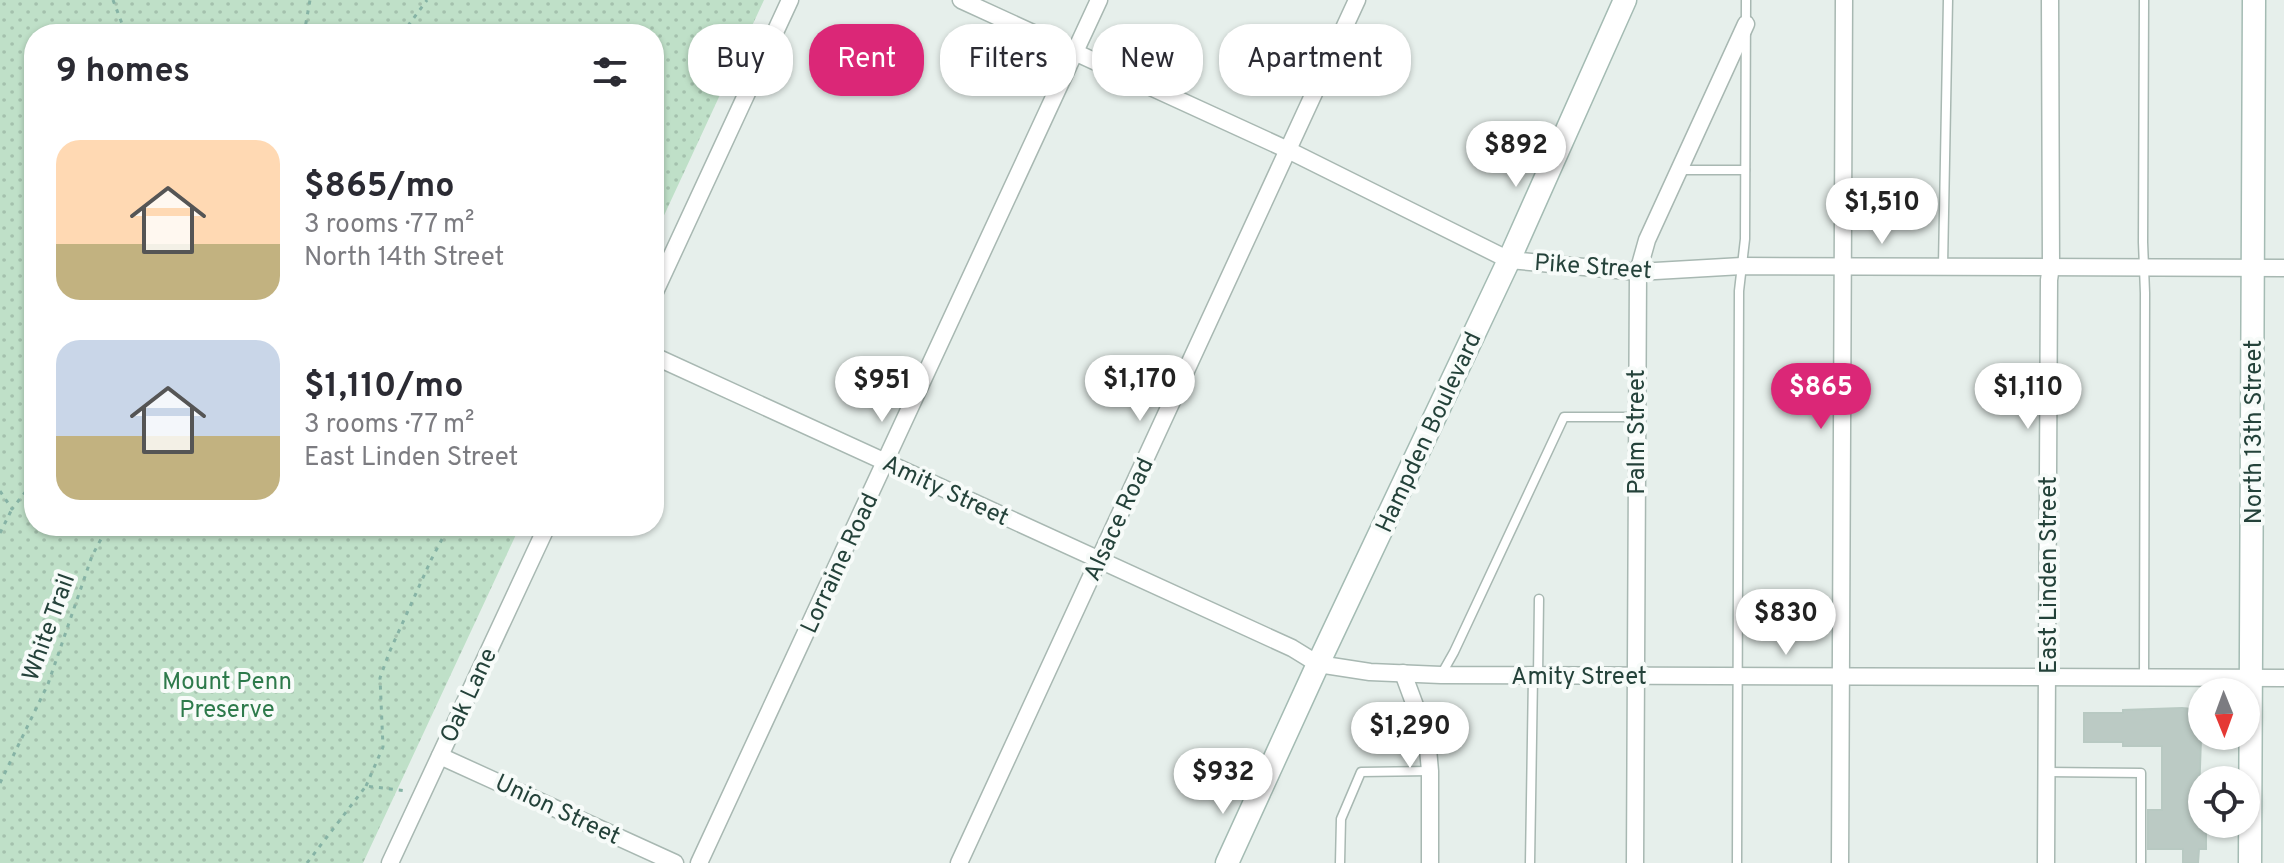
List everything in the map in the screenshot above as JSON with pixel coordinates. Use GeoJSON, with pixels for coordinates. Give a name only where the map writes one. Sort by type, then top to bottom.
{"type":"FeatureCollection","features":[{"type":"Feature","properties":{"kind":"main road","name":"Hampden Boulevard"},"geometry":{"type":"LineString","coordinates":[[1227,863],[1509,260],[1625,0]]}},
{"type":"Feature","properties":{"kind":"main road","name":"North 13th Street"},"geometry":{"type":"LineString","coordinates":[[2252,678],[2254,0]]}},
{"type":"Feature","properties":{"kind":"main road","name":"North 13th Street"},"geometry":{"type":"LineString","coordinates":[[2250,863],[2251,750]]}},
{"type":"Feature","properties":{"kind":"street"},"geometry":{"type":"LineString","coordinates":[[664,272],[790,0]]}},
{"type":"Feature","properties":{"kind":"street","name":"Pike Street"},"geometry":{"type":"LineString","coordinates":[[961,0],[1013,24]]}},
{"type":"Feature","properties":{"kind":"street","name":"Lorraine Road"},"geometry":{"type":"LineString","coordinates":[[1076,51],[1099,0]]}},
{"type":"Feature","properties":{"kind":"street","name":"Alsace Road"},"geometry":{"type":"LineString","coordinates":[[959,863],[1357,0]]}},
{"type":"Feature","properties":{"kind":"street"},"geometry":{"type":"LineString","coordinates":[[1840,863],[1844,0]]}},
{"type":"Feature","properties":{"kind":"street","name":"East Linden Street"},"geometry":{"type":"LineString","coordinates":[[2046,863],[2050,0]]}},
{"type":"Feature","properties":{"kind":"street","name":"Palm Street"},"geometry":{"type":"LineString","coordinates":[[1635,863],[1638,272],[1647,240],[1746,24]]}},
{"type":"Feature","properties":{"kind":"street","name":"Pike Street"},"geometry":{"type":"LineString","coordinates":[[1076,53],[1288,150],[1509,260],[1638,272],[1742,266],[2284,268]]}},
{"type":"Feature","properties":{"kind":"street","name":"Lorraine Road"},"geometry":{"type":"LineString","coordinates":[[699,863],[1055,96]]}},
{"type":"Feature","properties":{"kind":"street","name":"Amity Street"},"geometry":{"type":"LineString","coordinates":[[664,361],[1292,648],[1318,664],[1370,672],[1441,675],[2188,678]]}},
{"type":"Feature","properties":{"kind":"street","name":"Oak Lane"},"geometry":{"type":"LineString","coordinates":[[390,863],[542,536]]}},
{"type":"Feature","properties":{"kind":"street"},"geometry":{"type":"LineString","coordinates":[[1403,673],[1427,738],[1430,863]]}},
{"type":"Feature","properties":{"kind":"street","name":"Amity Street"},"geometry":{"type":"LineString","coordinates":[[2260,678],[2284,678]]}},
{"type":"Feature","properties":{"kind":"street","name":"Union Street"},"geometry":{"type":"LineString","coordinates":[[440,756],[675,863]]}},
{"type":"Feature","properties":{"kind":"lane"},"geometry":{"type":"LineString","coordinates":[[1737,863],[1739,291],[1745,239],[1746,0]]}},
{"type":"Feature","properties":{"kind":"lane"},"geometry":{"type":"LineString","coordinates":[[1943,266],[1948,0]]}},
{"type":"Feature","properties":{"kind":"lane"},"geometry":{"type":"LineString","coordinates":[[2144,0],[2144,678]]}},
{"type":"Feature","properties":{"kind":"lane"},"geometry":{"type":"LineString","coordinates":[[1679,170],[1745,170]]}},
{"type":"Feature","properties":{"kind":"lane"},"geometry":{"type":"LineString","coordinates":[[1441,675],[1564,417],[1636,417]]}},
{"type":"Feature","properties":{"kind":"lane"},"geometry":{"type":"LineString","coordinates":[[1530,863],[1539,599]]}},
{"type":"Feature","properties":{"kind":"lane"},"geometry":{"type":"LineString","coordinates":[[1340,863],[1341,819],[1361,772],[1430,771]]}},
{"type":"Feature","properties":{"kind":"lane"},"geometry":{"type":"LineString","coordinates":[[2047,772],[2141,773],[2141,863]]}},
{"type":"Feature","properties":{"kind":"path"},"geometry":{"type":"LineString","coordinates":[[113,0],[122,24]]}},
{"type":"Feature","properties":{"kind":"path"},"geometry":{"type":"LineString","coordinates":[[306,24],[310,0]]}},
{"type":"Feature","properties":{"kind":"path"},"geometry":{"type":"LineString","coordinates":[[409,24],[427,0]]}},
{"type":"Feature","properties":{"kind":"path"},"geometry":{"type":"LineString","coordinates":[[0,491],[12,509]]}},
{"type":"Feature","properties":{"kind":"path"},"geometry":{"type":"LineString","coordinates":[[0,533],[24,494]]}},
{"type":"Feature","properties":{"kind":"path","name":"White Trail"},"geometry":{"type":"LineString","coordinates":[[0,783],[48,684],[92,556],[103,536]]}},
{"type":"Feature","properties":{"kind":"path"},"geometry":{"type":"LineString","coordinates":[[307,863],[366,786],[383,747],[380,678],[444,536]]}},
{"type":"Feature","properties":{"kind":"path"},"geometry":{"type":"LineString","coordinates":[[366,786],[422,795]]}},
{"type":"Feature","properties":{"kind":"green space","name":"Mount Penn Preserve"},"geometry":{"type":"Polygon","coordinates":[[[0,0],[764,0],[753,24],[688,24],[688,96],[719,96],[664,215],[664,24],[24,24],[24,536],[515,536],[363,863],[0,863],[0,0]]]}},
{"type":"Feature","properties":{"kind":"building"},"geometry":{"type":"Polygon","coordinates":[[[2188,709],[2188,750],[2201,750],[2200,766],[2188,766],[2188,838],[2206,838],[2206,849],[2199,849],[2198,863],[2183,863],[2183,849],[2148,849],[2148,810],[2162,810],[2162,746],[2084,742],[2084,713],[2123,713],[2123,710],[2188,709]]]}}]}
